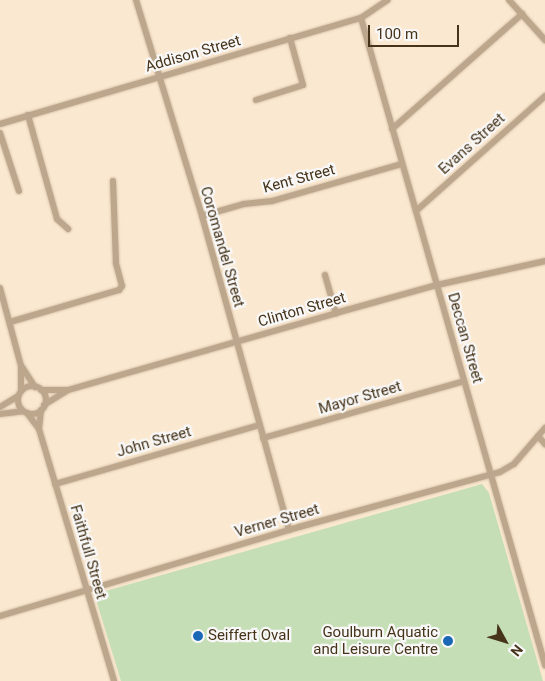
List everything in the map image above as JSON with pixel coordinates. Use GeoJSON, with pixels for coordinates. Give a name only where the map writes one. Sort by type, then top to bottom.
{"type":"FeatureCollection","features":[{"type":"Feature","properties":{"kind":"street","name":"Coromandel Street"},"geometry":{"type":"LineString","coordinates":[[137,0],[158,77],[202,216],[235,342],[289,530]]}},
{"type":"Feature","properties":{"kind":"street","name":"Addison Street"},"geometry":{"type":"LineString","coordinates":[[0,124],[361,18],[388,0]]}},
{"type":"Feature","properties":{"kind":"street"},"geometry":{"type":"LineString","coordinates":[[509,0],[545,40]]}},
{"type":"Feature","properties":{"kind":"street"},"geometry":{"type":"LineString","coordinates":[[392,129],[522,14]]}},
{"type":"Feature","properties":{"kind":"street","name":"Deccan Street"},"geometry":{"type":"LineString","coordinates":[[361,18],[545,665]]}},
{"type":"Feature","properties":{"kind":"street"},"geometry":{"type":"LineString","coordinates":[[256,100],[303,85],[290,38]]}},
{"type":"Feature","properties":{"kind":"street","name":"Evans Street"},"geometry":{"type":"LineString","coordinates":[[416,211],[545,96]]}},
{"type":"Feature","properties":{"kind":"street"},"geometry":{"type":"LineString","coordinates":[[28,116],[57,219],[68,229]]}},
{"type":"Feature","properties":{"kind":"street"},"geometry":{"type":"LineString","coordinates":[[0,133],[19,191]]}},
{"type":"Feature","properties":{"kind":"street","name":"Kent Street"},"geometry":{"type":"LineString","coordinates":[[202,216],[244,204],[272,201],[402,164]]}},
{"type":"Feature","properties":{"kind":"street"},"geometry":{"type":"LineString","coordinates":[[10,322],[115,293],[121,288],[116,263],[113,181]]}},
{"type":"Feature","properties":{"kind":"street","name":"Clinton Street"},"geometry":{"type":"LineString","coordinates":[[25,412],[43,407],[68,390],[336,312],[437,285],[545,261]]}},
{"type":"Feature","properties":{"kind":"street"},"geometry":{"type":"LineString","coordinates":[[325,275],[336,312]]}},
{"type":"Feature","properties":{"kind":"street"},"geometry":{"type":"LineString","coordinates":[[0,288],[21,366],[20,394],[0,407]]}},
{"type":"Feature","properties":{"kind":"street"},"geometry":{"type":"LineString","coordinates":[[21,366],[38,388]]}},
{"type":"Feature","properties":{"kind":"street","name":"Mayor Street"},"geometry":{"type":"LineString","coordinates":[[263,438],[464,380]]}},
{"type":"Feature","properties":{"kind":"street","name":"Clinton Street"},"geometry":{"type":"LineString","coordinates":[[20,394],[38,388],[68,390]]}},
{"type":"Feature","properties":{"kind":"street","name":"Faithfull Street"},"geometry":{"type":"LineString","coordinates":[[38,388],[43,407],[39,429]]}},
{"type":"Feature","properties":{"kind":"street","name":"Faithfull Street"},"geometry":{"type":"LineString","coordinates":[[20,394],[25,412],[39,429],[114,681]]}},
{"type":"Feature","properties":{"kind":"street"},"geometry":{"type":"LineString","coordinates":[[0,414],[25,412]]}},
{"type":"Feature","properties":{"kind":"street","name":"John Street"},"geometry":{"type":"LineString","coordinates":[[55,484],[260,425]]}},
{"type":"Feature","properties":{"kind":"street","name":"Verner Street"},"geometry":{"type":"LineString","coordinates":[[0,616],[289,530],[491,474],[511,467],[545,428]]}},
{"type":"Feature","properties":{"kind":"street"},"geometry":{"type":"LineString","coordinates":[[538,436],[545,444]]}},
{"type":"Feature","properties":{"kind":"green space"},"geometry":{"type":"Polygon","coordinates":[[[482,484],[489,493],[543,681],[121,681],[97,603],[97,596],[102,592],[482,484]]]}},
{"type":"Feature","properties":{"kind":"place","name":"Seiffert Oval"},"geometry":{"type":"Point","coordinates":[198,636]}},
{"type":"Feature","properties":{"kind":"place","name":"Goulburn Aquatic and Leisure Centre"},"geometry":{"type":"Point","coordinates":[448,641]}}]}
